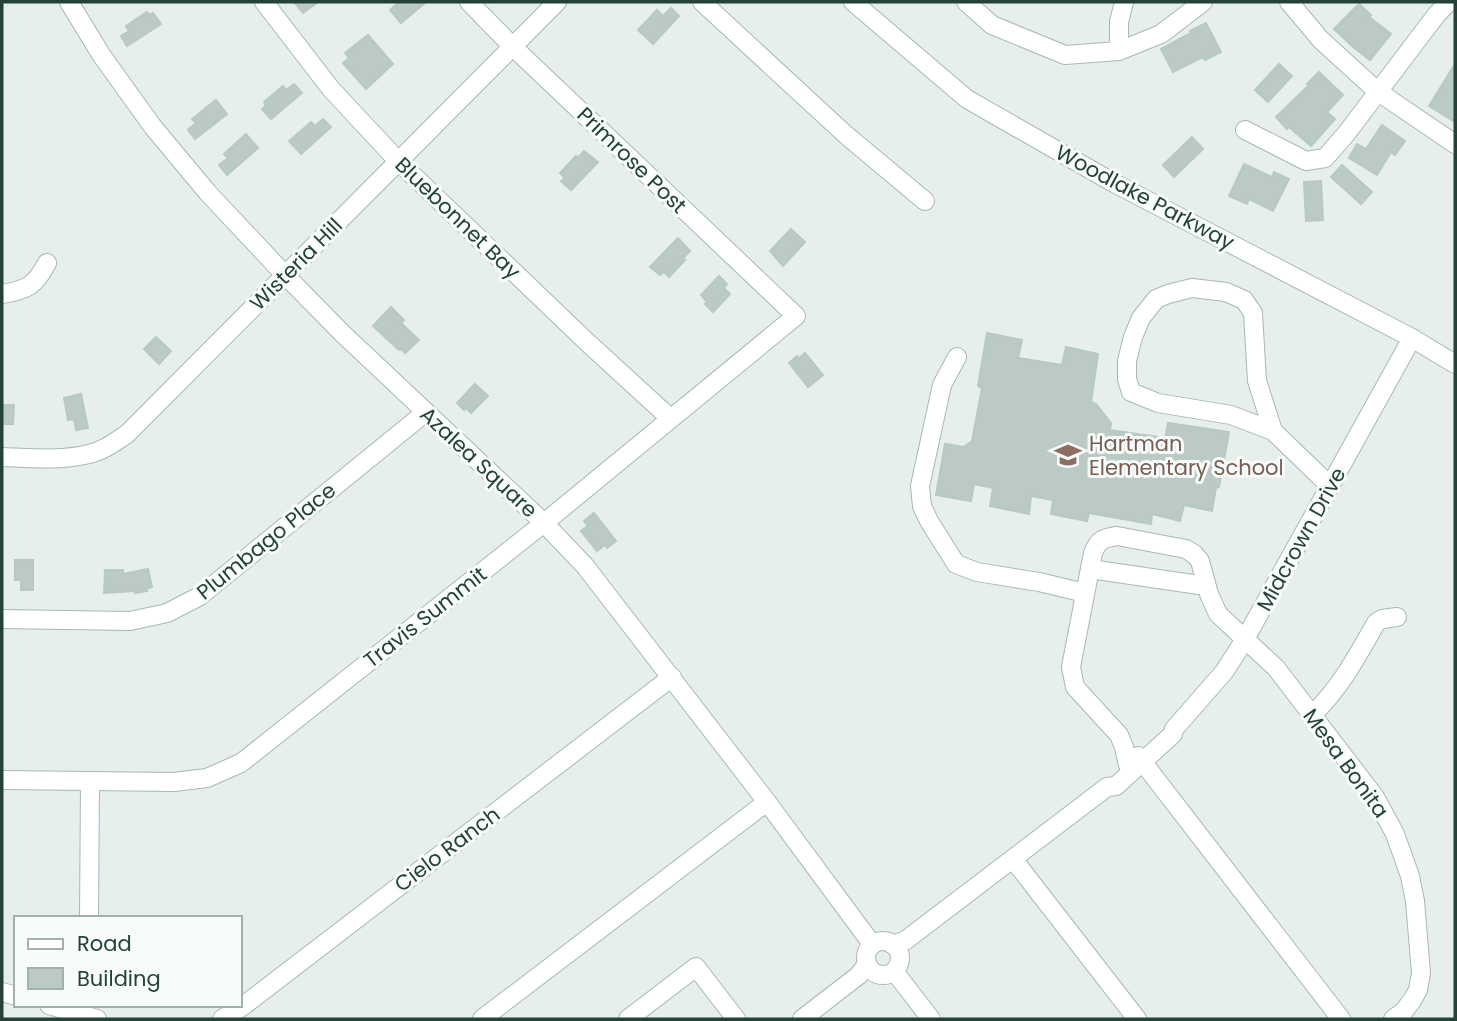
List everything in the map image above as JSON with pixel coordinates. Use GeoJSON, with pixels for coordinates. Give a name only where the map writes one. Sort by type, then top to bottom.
{"type":"FeatureCollection","features":[{"type":"Feature","properties":{"kind":"street","name":"Azalea Square"},"geometry":{"type":"LineString","coordinates":[[69,2],[102,56],[153,127],[208,193],[343,334],[544,523],[585,566],[930,1019]]}},
{"type":"Feature","properties":{"kind":"street","name":"Bluebonnet Bay"},"geometry":{"type":"LineString","coordinates":[[264,2],[331,89],[399,162],[670,418]]}},
{"type":"Feature","properties":{"kind":"street","name":"Primrose Post"},"geometry":{"type":"LineString","coordinates":[[469,2],[796,316]]}},
{"type":"Feature","properties":{"kind":"street","name":"Wisteria Hill"},"geometry":{"type":"LineString","coordinates":[[2,457],[65,458],[91,454],[110,446],[127,434],[556,2]]}},
{"type":"Feature","properties":{"kind":"street"},"geometry":{"type":"LineString","coordinates":[[702,2],[846,135],[925,201]]}},
{"type":"Feature","properties":{"kind":"street","name":"Woodlake Parkway"},"geometry":{"type":"LineString","coordinates":[[853,2],[967,99],[1114,183],[1412,338],[1455,364]]}},
{"type":"Feature","properties":{"kind":"street"},"geometry":{"type":"LineString","coordinates":[[966,2],[992,25],[1065,55],[1119,51],[1161,34],[1203,2]]}},
{"type":"Feature","properties":{"kind":"street"},"geometry":{"type":"LineString","coordinates":[[1119,51],[1119,22],[1124,2]]}},
{"type":"Feature","properties":{"kind":"street"},"geometry":{"type":"LineString","coordinates":[[1289,2],[1321,40],[1377,91],[1455,144]]}},
{"type":"Feature","properties":{"kind":"street"},"geometry":{"type":"LineString","coordinates":[[1245,130],[1306,161],[1325,158],[1449,2]]}},
{"type":"Feature","properties":{"kind":"street"},"geometry":{"type":"LineString","coordinates":[[2,294],[23,290],[38,279],[47,263]]}},
{"type":"Feature","properties":{"kind":"street"},"geometry":{"type":"LineString","coordinates":[[1273,431],[1257,381],[1253,313],[1244,300],[1226,292],[1192,288],[1156,299],[1141,318],[1133,337],[1127,361],[1127,379],[1131,392],[1158,402],[1231,415],[1273,431],[1330,486]]}},
{"type":"Feature","properties":{"kind":"street","name":"Travis Summit"},"geometry":{"type":"LineString","coordinates":[[2,780],[174,782],[207,778],[241,762],[544,523],[796,316]]}},
{"type":"Feature","properties":{"kind":"street","name":"Midcrown Drive"},"geometry":{"type":"LineString","coordinates":[[802,1019],[1107,787],[1116,786],[1143,756],[1173,734],[1174,729],[1224,672],[1244,641],[1412,338]]}},
{"type":"Feature","properties":{"kind":"street"},"geometry":{"type":"LineString","coordinates":[[957,357],[942,385],[920,486],[922,506],[929,521],[956,564],[977,572],[1085,593]]}},
{"type":"Feature","properties":{"kind":"street","name":"Plumbago Place"},"geometry":{"type":"LineString","coordinates":[[2,619],[130,621],[167,613],[200,596],[426,412]]}},
{"type":"Feature","properties":{"kind":"street","name":"Mesa Bonita"},"geometry":{"type":"LineString","coordinates":[[1090,569],[1097,544],[1106,538],[1117,536],[1186,549],[1195,555],[1200,561],[1206,586],[1218,614],[1276,668],[1375,797],[1392,827],[1410,876],[1417,914],[1420,981],[1409,1005],[1393,1019]]}},
{"type":"Feature","properties":{"kind":"street"},"geometry":{"type":"LineString","coordinates":[[1206,586],[1090,569],[1071,667],[1075,687],[1119,735],[1137,745],[1341,1019]]}},
{"type":"Feature","properties":{"kind":"street"},"geometry":{"type":"LineString","coordinates":[[1312,715],[1335,691],[1377,623],[1382,619],[1397,617]]}},
{"type":"Feature","properties":{"kind":"street","name":"Cielo Ranch"},"geometry":{"type":"LineString","coordinates":[[222,1019],[249,1012],[672,677]]}},
{"type":"Feature","properties":{"kind":"street"},"geometry":{"type":"LineString","coordinates":[[89,916],[90,781]]}},
{"type":"Feature","properties":{"kind":"street"},"geometry":{"type":"LineString","coordinates":[[482,1019],[767,802]]}},
{"type":"Feature","properties":{"kind":"street"},"geometry":{"type":"LineString","coordinates":[[1013,859],[1137,1019]]}},
{"type":"Feature","properties":{"kind":"street"},"geometry":{"type":"LineString","coordinates":[[628,1019],[696,967],[736,1019]]}},
{"type":"Feature","properties":{"kind":"street"},"geometry":{"type":"LineString","coordinates":[[71,1008],[97,1019]]}},
{"type":"Feature","properties":{"kind":"building"},"geometry":{"type":"Polygon","coordinates":[[[294,2],[318,2],[303,13],[294,2]]]}},
{"type":"Feature","properties":{"kind":"building"},"geometry":{"type":"Polygon","coordinates":[[[399,2],[426,2],[401,23],[390,10],[399,2]]]}},
{"type":"Feature","properties":{"kind":"building"},"geometry":{"type":"Polygon","coordinates":[[[1359,4],[1371,15],[1369,17],[1391,34],[1370,60],[1334,29],[1359,4]]]}},
{"type":"Feature","properties":{"kind":"building"},"geometry":{"type":"Polygon","coordinates":[[[671,8],[679,16],[653,44],[638,30],[657,10],[663,16],[671,8]]]}},
{"type":"Feature","properties":{"kind":"building"},"geometry":{"type":"Polygon","coordinates":[[[147,12],[149,15],[153,13],[161,24],[127,46],[121,36],[129,31],[126,26],[147,12]]]}},
{"type":"Feature","properties":{"kind":"building"},"geometry":{"type":"Polygon","coordinates":[[[1206,23],[1221,52],[1205,60],[1203,57],[1173,72],[1161,49],[1206,23]]]}},
{"type":"Feature","properties":{"kind":"building"},"geometry":{"type":"Polygon","coordinates":[[[368,35],[393,64],[366,89],[343,63],[349,58],[345,53],[368,35]]]}},
{"type":"Feature","properties":{"kind":"building"},"geometry":{"type":"Polygon","coordinates":[[[1279,64],[1292,76],[1268,102],[1255,90],[1279,64]]]}},
{"type":"Feature","properties":{"kind":"building"},"geometry":{"type":"Polygon","coordinates":[[[1455,64],[1455,122],[1429,106],[1455,64]]]}},
{"type":"Feature","properties":{"kind":"building"},"geometry":{"type":"Polygon","coordinates":[[[1319,72],[1343,95],[1327,112],[1335,119],[1311,146],[1289,127],[1287,129],[1276,117],[1319,72]]]}},
{"type":"Feature","properties":{"kind":"building"},"geometry":{"type":"Polygon","coordinates":[[[294,84],[302,93],[271,119],[262,109],[266,106],[264,102],[283,86],[286,90],[294,84]]]}},
{"type":"Feature","properties":{"kind":"building"},"geometry":{"type":"Polygon","coordinates":[[[216,100],[227,114],[195,139],[188,130],[196,123],[192,119],[216,100]]]}},
{"type":"Feature","properties":{"kind":"building"},"geometry":{"type":"Polygon","coordinates":[[[323,119],[331,127],[301,154],[289,141],[311,122],[315,126],[323,119]]]}},
{"type":"Feature","properties":{"kind":"building"},"geometry":{"type":"Polygon","coordinates":[[[1382,125],[1405,141],[1395,155],[1391,152],[1377,175],[1349,158],[1357,144],[1366,149],[1382,125]]]}},
{"type":"Feature","properties":{"kind":"building"},"geometry":{"type":"Polygon","coordinates":[[[246,134],[258,148],[227,175],[219,165],[228,158],[224,154],[246,134]]]}},
{"type":"Feature","properties":{"kind":"building"},"geometry":{"type":"Polygon","coordinates":[[[1192,137],[1203,149],[1174,177],[1163,165],[1192,137]]]}},
{"type":"Feature","properties":{"kind":"building"},"geometry":{"type":"Polygon","coordinates":[[[584,151],[598,162],[571,190],[561,181],[565,178],[560,173],[584,151]]]}},
{"type":"Feature","properties":{"kind":"building"},"geometry":{"type":"Polygon","coordinates":[[[1244,164],[1272,177],[1274,172],[1289,179],[1273,211],[1249,199],[1247,204],[1229,196],[1244,164]]]}},
{"type":"Feature","properties":{"kind":"building"},"geometry":{"type":"Polygon","coordinates":[[[1342,165],[1372,192],[1361,204],[1331,177],[1342,165]]]}},
{"type":"Feature","properties":{"kind":"building"},"geometry":{"type":"Polygon","coordinates":[[[1321,181],[1323,220],[1306,221],[1304,182],[1321,181]]]}},
{"type":"Feature","properties":{"kind":"building"},"geometry":{"type":"Polygon","coordinates":[[[791,229],[805,242],[783,266],[770,251],[791,229]]]}},
{"type":"Feature","properties":{"kind":"building"},"geometry":{"type":"Polygon","coordinates":[[[678,238],[690,251],[669,277],[664,272],[660,275],[650,267],[678,238]]]}},
{"type":"Feature","properties":{"kind":"building"},"geometry":{"type":"Polygon","coordinates":[[[719,276],[727,284],[724,288],[730,294],[713,312],[701,295],[719,276]]]}},
{"type":"Feature","properties":{"kind":"building"},"geometry":{"type":"Polygon","coordinates":[[[391,307],[404,320],[401,323],[419,340],[405,353],[373,326],[391,307]]]}},
{"type":"Feature","properties":{"kind":"building","name":"Hartman Elementary School"},"geometry":{"type":"Polygon","coordinates":[[[987,333],[1022,340],[1018,358],[1062,365],[1066,347],[1098,354],[1091,402],[1096,404],[1111,423],[1110,430],[1165,438],[1168,423],[1229,432],[1212,511],[1184,505],[1180,521],[1152,514],[1151,524],[1089,513],[1087,521],[1051,514],[1053,500],[1031,496],[1029,514],[990,506],[993,488],[974,484],[971,501],[936,495],[945,444],[964,447],[972,441],[982,388],[978,386],[987,333]]]}},
{"type":"Feature","properties":{"kind":"building"},"geometry":{"type":"Polygon","coordinates":[[[156,337],[171,351],[159,364],[144,349],[156,337]]]}},
{"type":"Feature","properties":{"kind":"building"},"geometry":{"type":"Polygon","coordinates":[[[805,353],[823,375],[808,387],[789,363],[805,353]]]}},
{"type":"Feature","properties":{"kind":"building"},"geometry":{"type":"Polygon","coordinates":[[[475,384],[488,396],[471,413],[457,403],[475,384]]]}},
{"type":"Feature","properties":{"kind":"building"},"geometry":{"type":"Polygon","coordinates":[[[81,394],[88,428],[76,430],[74,419],[68,420],[64,398],[81,394]]]}},
{"type":"Feature","properties":{"kind":"building"},"geometry":{"type":"Polygon","coordinates":[[[2,405],[14,405],[13,424],[2,424],[2,405]]]}},
{"type":"Feature","properties":{"kind":"building"},"geometry":{"type":"Polygon","coordinates":[[[594,513],[616,541],[597,551],[581,531],[588,526],[584,521],[594,513]]]}},
{"type":"Feature","properties":{"kind":"building"},"geometry":{"type":"Polygon","coordinates":[[[15,560],[33,560],[33,590],[21,590],[21,580],[15,580],[15,560]]]}},
{"type":"Feature","properties":{"kind":"building"},"geometry":{"type":"Polygon","coordinates":[[[148,569],[152,587],[146,589],[147,591],[104,593],[105,570],[123,570],[123,574],[148,569]]]}},
{"type":"Feature","properties":{"kind":"place","name":"Hartman Elementary School"},"geometry":{"type":"Point","coordinates":[1068,455]}}]}
